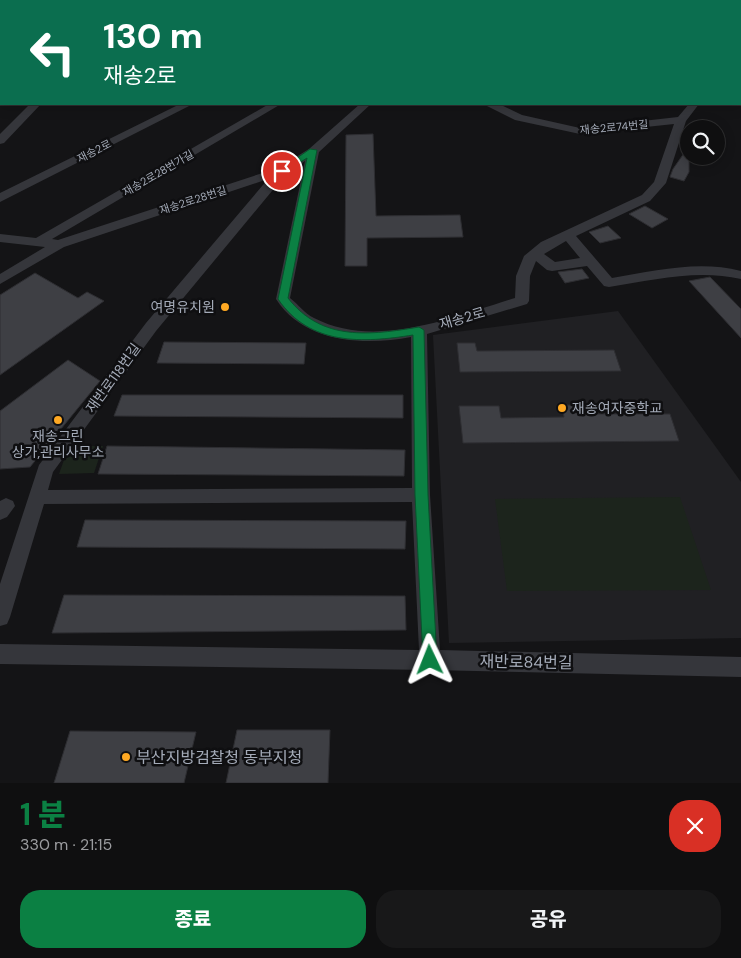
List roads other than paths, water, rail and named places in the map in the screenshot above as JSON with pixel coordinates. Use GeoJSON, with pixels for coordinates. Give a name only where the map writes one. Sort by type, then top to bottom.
{"type":"FeatureCollection","features":[{"type":"Feature","properties":{"kind":"street"},"geometry":{"type":"LineString","coordinates":[[0,140],[35,105]]}},
{"type":"Feature","properties":{"kind":"street","name":"재송2로"},"geometry":{"type":"LineString","coordinates":[[0,198],[186,105]]}},
{"type":"Feature","properties":{"kind":"street","name":"재송2로28번가길"},"geometry":{"type":"LineString","coordinates":[[38,242],[274,105]]}},
{"type":"Feature","properties":{"kind":"street","name":"재송2로28번길"},"geometry":{"type":"LineString","coordinates":[[0,238],[59,244],[282,171],[313,150],[365,105]]}},
{"type":"Feature","properties":{"kind":"street","name":"재송2로74번길"},"geometry":{"type":"LineString","coordinates":[[493,105],[519,118],[580,131],[680,120]]}},
{"type":"Feature","properties":{"kind":"street","name":"재송2로"},"geometry":{"type":"LineString","coordinates":[[681,120],[693,105]]}},
{"type":"Feature","properties":{"kind":"street","name":"재송2로"},"geometry":{"type":"LineString","coordinates":[[313,150],[283,299],[293,312],[318,328],[343,336],[379,337],[419,330],[522,301],[523,276],[530,259],[546,245],[646,198],[660,183],[680,123]]}},
{"type":"Feature","properties":{"kind":"street","name":"재반로118번길"},"geometry":{"type":"LineString","coordinates":[[0,617],[45,470],[151,327],[282,171]]}},
{"type":"Feature","properties":{"kind":"street"},"geometry":{"type":"LineString","coordinates":[[568,235],[609,283],[704,269],[729,271],[741,275]]}},
{"type":"Feature","properties":{"kind":"street"},"geometry":{"type":"LineString","coordinates":[[0,280],[59,244]]}},
{"type":"Feature","properties":{"kind":"street"},"geometry":{"type":"LineString","coordinates":[[536,254],[552,267],[589,261]]}},
{"type":"Feature","properties":{"kind":"street"},"geometry":{"type":"LineString","coordinates":[[419,330],[421,495],[430,660]]}},
{"type":"Feature","properties":{"kind":"street"},"geometry":{"type":"LineString","coordinates":[[37,497],[421,495]]}},
{"type":"Feature","properties":{"kind":"street","name":"재반로84번길"},"geometry":{"type":"LineString","coordinates":[[0,654],[430,660],[741,667]]}},
{"type":"Feature","properties":{"kind":"place","name":"여명유치원"},"geometry":{"type":"Point","coordinates":[225,307]}},
{"type":"Feature","properties":{"kind":"place","name":"재송여자중학교"},"geometry":{"type":"Point","coordinates":[562,408]}},
{"type":"Feature","properties":{"kind":"place","name":"재송그린 상가,관리사무소"},"geometry":{"type":"Point","coordinates":[58,420]}},
{"type":"Feature","properties":{"kind":"place","name":"부산지방검찰청 동부지청"},"geometry":{"type":"Point","coordinates":[126,757]}}]}
